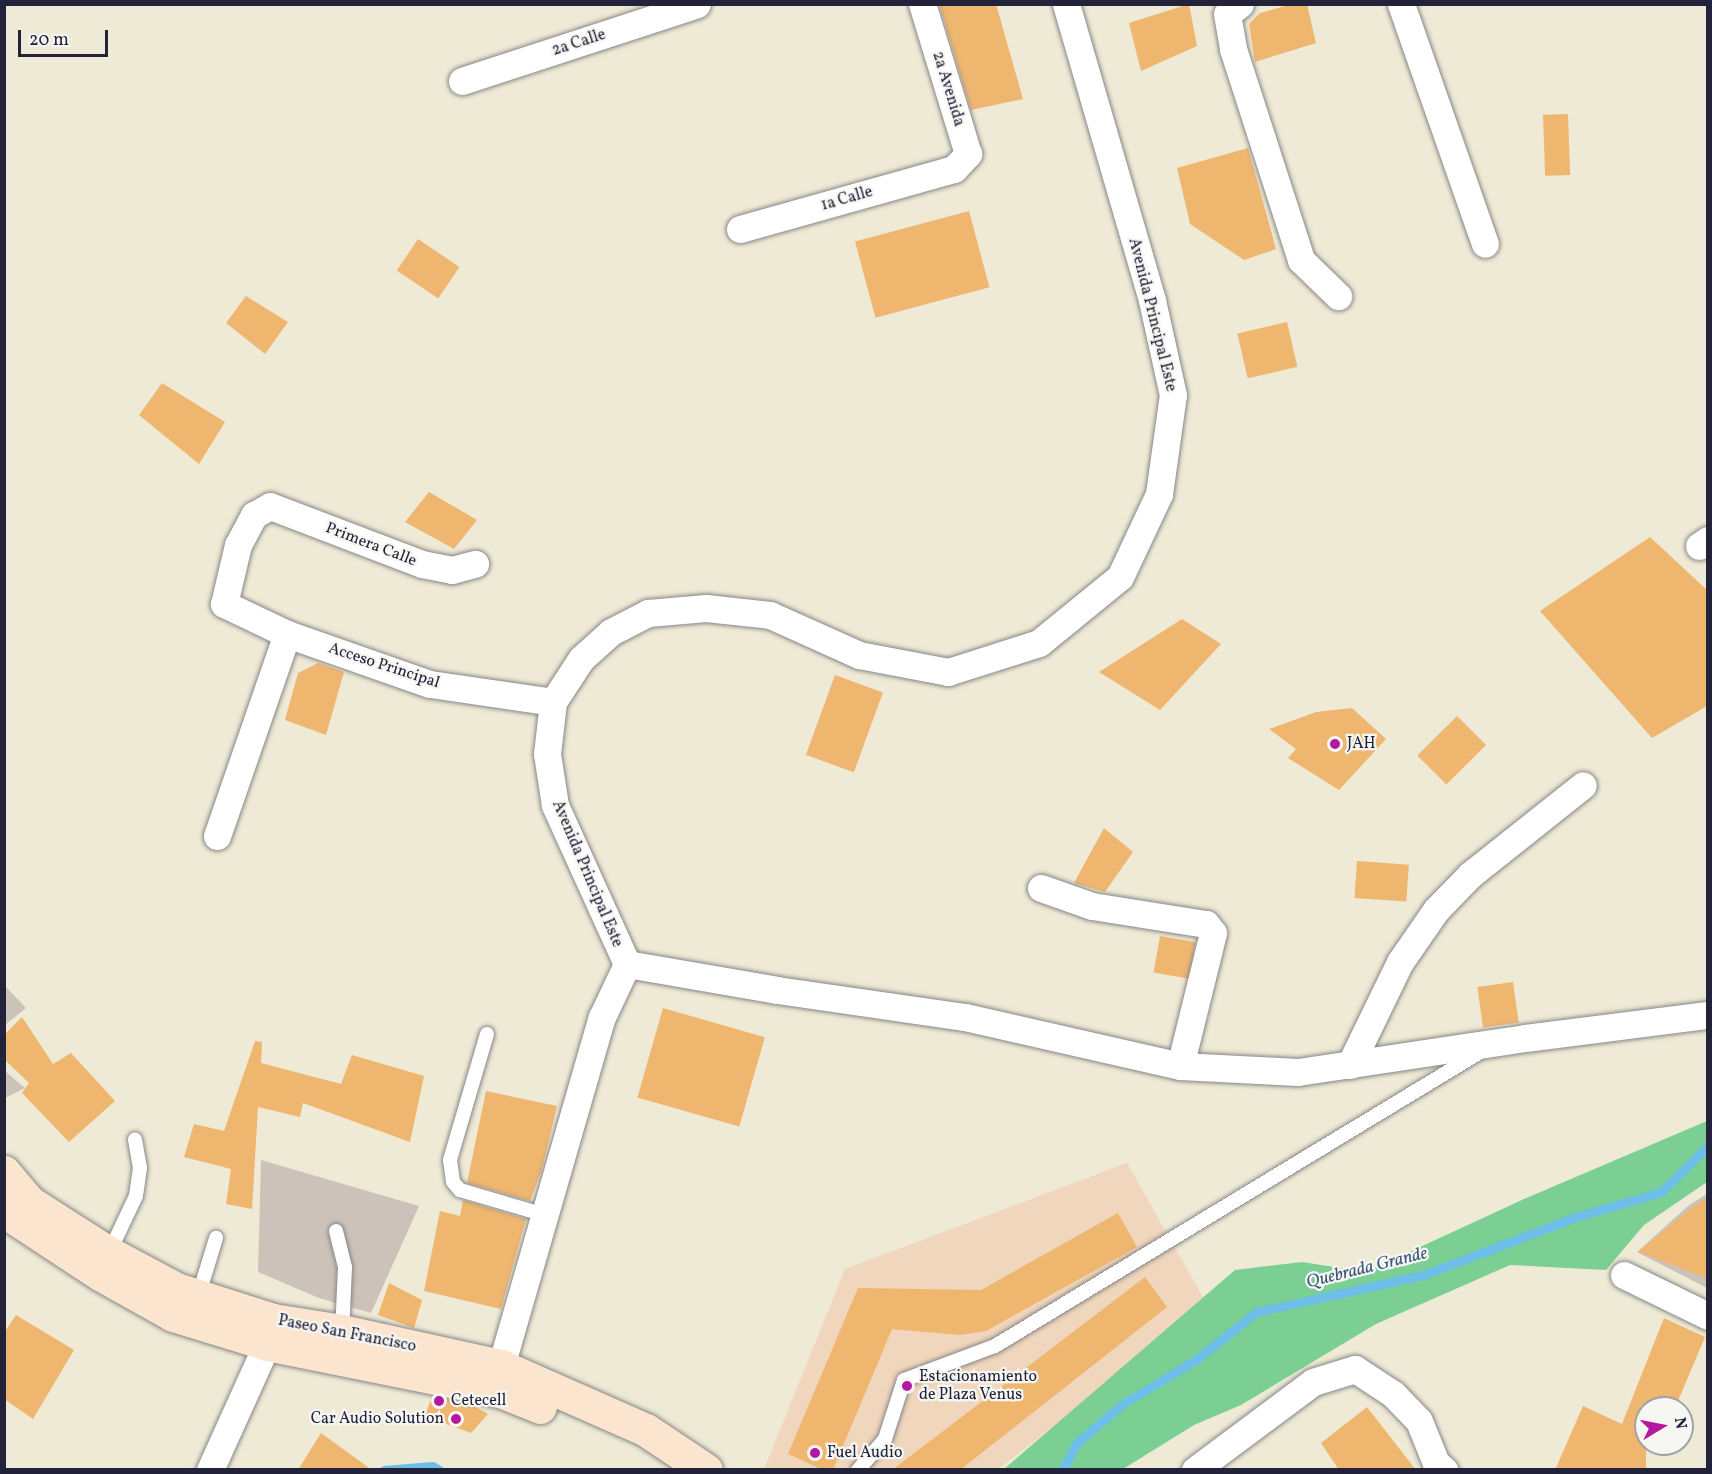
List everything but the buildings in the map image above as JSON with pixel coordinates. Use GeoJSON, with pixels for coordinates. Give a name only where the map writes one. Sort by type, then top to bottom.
{"type":"FeatureCollection","features":[{"type":"Feature","properties":{"kind":"street","name":"2a Calle"},"geometry":{"type":"LineString","coordinates":[[462,81],[697,4]]}},
{"type":"Feature","properties":{"kind":"street","name":"2a Avenida"},"geometry":{"type":"LineString","coordinates":[[922,4],[968,154],[954,169]]}},
{"type":"Feature","properties":{"kind":"street","name":"Avenida Principal Este"},"geometry":{"type":"LineString","coordinates":[[501,1366],[602,1017],[627,964],[555,805],[547,754],[553,702],[581,659],[611,632],[648,613],[706,608],[770,615],[859,655],[948,672],[1039,644],[1120,577],[1159,494],[1173,395],[1152,300],[1066,4]]}},
{"type":"Feature","properties":{"kind":"street"},"geometry":{"type":"LineString","coordinates":[[1240,4],[1227,14],[1233,49],[1301,260],[1338,296]]}},
{"type":"Feature","properties":{"kind":"street"},"geometry":{"type":"LineString","coordinates":[[1401,4],[1485,244]]}},
{"type":"Feature","properties":{"kind":"street","name":"1a Calle"},"geometry":{"type":"LineString","coordinates":[[740,229],[954,169]]}},
{"type":"Feature","properties":{"kind":"street","name":"Acceso Principal"},"geometry":{"type":"LineString","coordinates":[[270,506],[254,515],[238,545],[224,604],[287,634],[430,684],[553,702]]}},
{"type":"Feature","properties":{"kind":"street","name":"Primera Calle"},"geometry":{"type":"LineString","coordinates":[[270,506],[423,564],[452,570],[475,564]]}},
{"type":"Feature","properties":{"kind":"street"},"geometry":{"type":"LineString","coordinates":[[217,836],[287,634]]}},
{"type":"Feature","properties":{"kind":"street"},"geometry":{"type":"LineString","coordinates":[[1350,1065],[1400,962],[1436,910],[1470,875],[1583,785]]}},
{"type":"Feature","properties":{"kind":"street"},"geometry":{"type":"LineString","coordinates":[[1041,888],[1092,906],[1206,924],[1213,933],[1180,1066]]}},
{"type":"Feature","properties":{"kind":"street"},"geometry":{"type":"LineString","coordinates":[[627,964],[777,990],[965,1017],[1180,1066],[1298,1072],[1498,1042],[1707,1015]]}},
{"type":"Feature","properties":{"kind":"street","name":"Paseo San Francisco"},"geometry":{"type":"LineString","coordinates":[[4,1172],[29,1202],[109,1253],[198,1298],[273,1320],[340,1345],[500,1391],[588,1426],[668,1470]]}},
{"type":"Feature","properties":{"kind":"street","name":"Paseo San Francisco"},"geometry":{"type":"LineString","coordinates":[[4,1211],[100,1274],[173,1315],[267,1344],[340,1345],[501,1366],[646,1430],[706,1470]]}},
{"type":"Feature","properties":{"kind":"street"},"geometry":{"type":"LineString","coordinates":[[1624,1275],[1707,1316]]}},
{"type":"Feature","properties":{"kind":"street"},"geometry":{"type":"LineString","coordinates":[[210,1470],[267,1344]]}},
{"type":"Feature","properties":{"kind":"street"},"geometry":{"type":"LineString","coordinates":[[1195,1470],[1313,1382],[1355,1369],[1393,1394],[1419,1421],[1437,1468]]}},
{"type":"Feature","properties":{"kind":"lane"},"geometry":{"type":"LineString","coordinates":[[487,1034],[450,1160],[453,1182],[460,1190],[545,1215]]}},
{"type":"Feature","properties":{"kind":"lane"},"geometry":{"type":"LineString","coordinates":[[858,1470],[885,1439],[904,1380],[995,1346],[1498,1042]]}},
{"type":"Feature","properties":{"kind":"lane"},"geometry":{"type":"LineString","coordinates":[[109,1253],[136,1196],[140,1168],[135,1139]]}},
{"type":"Feature","properties":{"kind":"lane"},"geometry":{"type":"LineString","coordinates":[[336,1231],[345,1267],[340,1345]]}},
{"type":"Feature","properties":{"kind":"lane"},"geometry":{"type":"LineString","coordinates":[[198,1298],[216,1238]]}},
{"type":"Feature","properties":{"kind":"shaded area"},"geometry":{"type":"Polygon","coordinates":[[[5,986],[26,1008],[4,1025],[5,986]]]}},
{"type":"Feature","properties":{"kind":"shaded area"},"geometry":{"type":"Polygon","coordinates":[[[5,1071],[25,1088],[5,1098],[5,1071]]]}},
{"type":"Feature","properties":{"kind":"shaded area"},"geometry":{"type":"Polygon","coordinates":[[[261,1160],[419,1206],[371,1313],[319,1298],[258,1272],[261,1160]]]}},
{"type":"Feature","properties":{"kind":"shaded area"},"geometry":{"type":"Polygon","coordinates":[[[1127,1163],[1209,1308],[998,1469],[767,1470],[765,1467],[845,1269],[1127,1163]]]}},
{"type":"Feature","properties":{"kind":"shaded area"},"geometry":{"type":"Polygon","coordinates":[[[1707,1194],[1707,1288],[1637,1252],[1689,1205],[1707,1194]]]}},
{"type":"Feature","properties":{"kind":"green space"},"geometry":{"type":"Polygon","coordinates":[[[1707,1121],[1707,1182],[1644,1225],[1606,1270],[1510,1265],[1376,1324],[1241,1405],[1194,1425],[1123,1469],[1004,1469],[1235,1270],[1302,1262],[1366,1272],[1524,1199],[1707,1121]]]}},
{"type":"Feature","properties":{"kind":"waterway","name":"Quebrada Grande"},"geometry":{"type":"LineString","coordinates":[[1062,1470],[1077,1443],[1121,1405],[1197,1359],[1256,1312],[1423,1275],[1576,1217],[1661,1192],[1708,1146]]}},
{"type":"Feature","properties":{"kind":"waterway","name":"Quebrada Grande"},"geometry":{"type":"LineString","coordinates":[[384,1470],[432,1466],[439,1470]]}},
{"type":"Feature","properties":{"kind":"place","name":"JAH"},"geometry":{"type":"Point","coordinates":[1335,744]}},
{"type":"Feature","properties":{"kind":"place","name":"Estacionamiento de Plaza Venus"},"geometry":{"type":"Point","coordinates":[907,1386]}},
{"type":"Feature","properties":{"kind":"place","name":"Cetecell"},"geometry":{"type":"Point","coordinates":[439,1401]}},
{"type":"Feature","properties":{"kind":"place","name":"Car Audio Solution"},"geometry":{"type":"Point","coordinates":[456,1419]}},
{"type":"Feature","properties":{"kind":"place","name":"Fuel Audio"},"geometry":{"type":"Point","coordinates":[815,1453]}}]}
